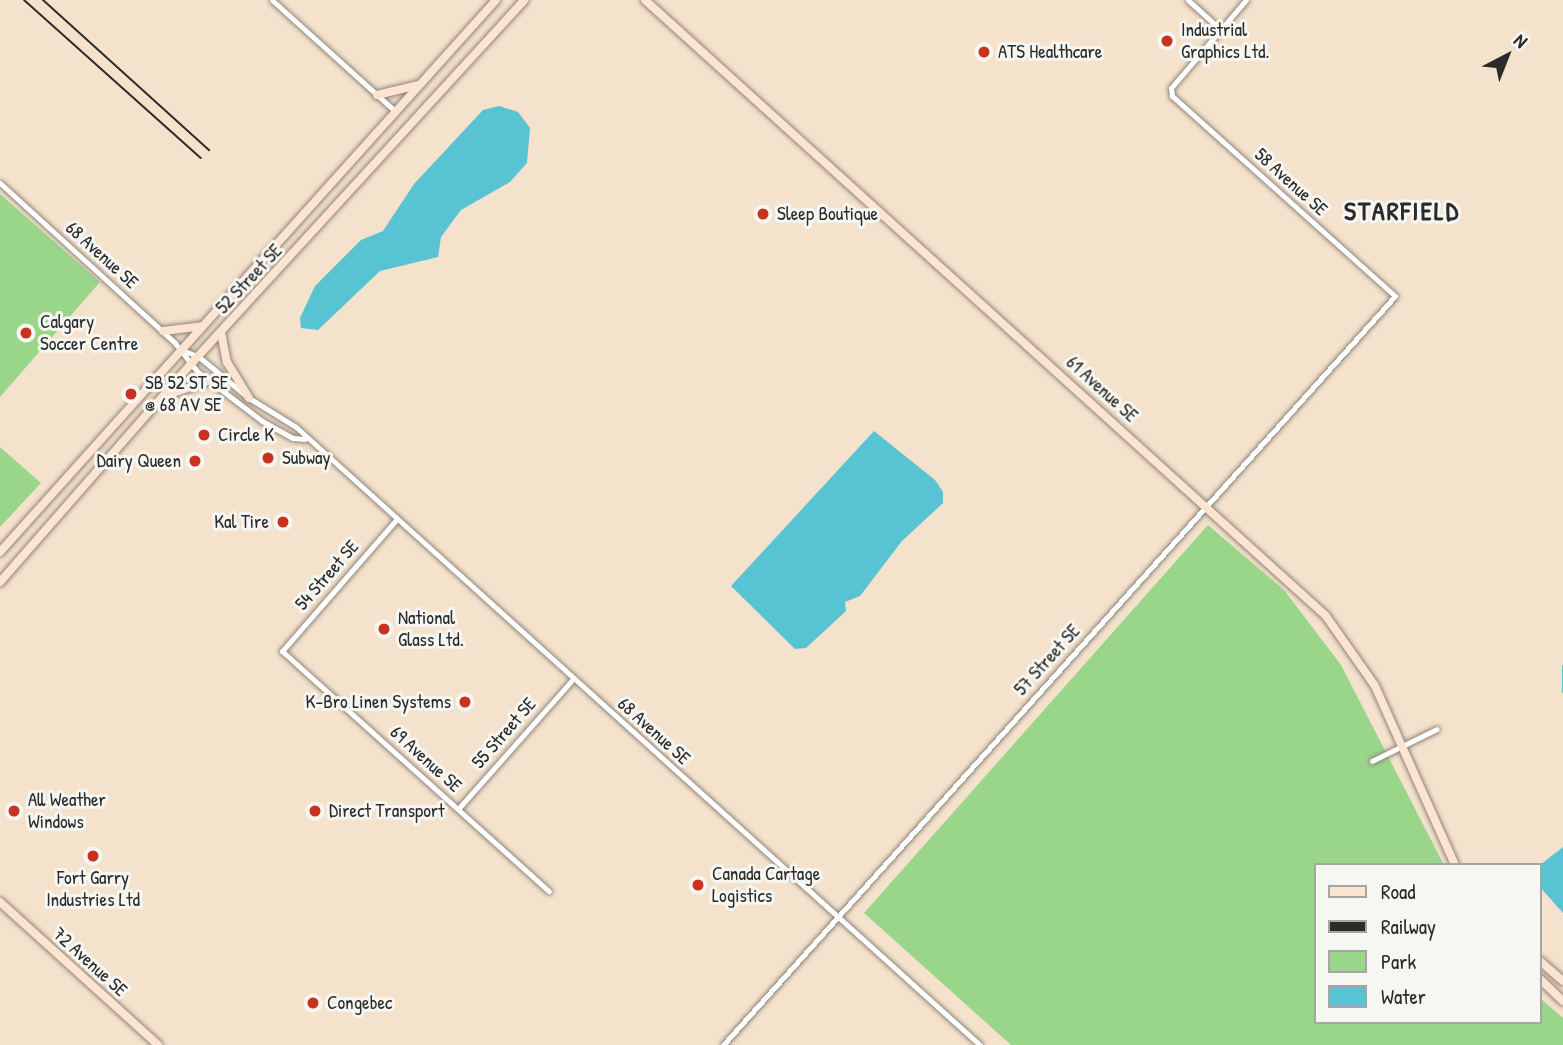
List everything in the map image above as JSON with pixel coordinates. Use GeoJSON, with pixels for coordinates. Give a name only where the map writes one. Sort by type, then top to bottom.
{"type":"FeatureCollection","features":[{"type":"Feature","properties":{"kind":"main road","name":"52 Street SE"},"geometry":{"type":"LineString","coordinates":[[0,552],[496,0]]}},
{"type":"Feature","properties":{"kind":"main road","name":"52 Street SE"},"geometry":{"type":"LineString","coordinates":[[0,582],[190,365],[524,0]]}},
{"type":"Feature","properties":{"kind":"main road","name":"61 Avenue SE"},"geometry":{"type":"LineString","coordinates":[[645,0],[1208,505],[1326,616],[1365,667],[1454,863]]}},
{"type":"Feature","properties":{"kind":"main road"},"geometry":{"type":"LineString","coordinates":[[377,95],[421,84]]}},
{"type":"Feature","properties":{"kind":"main road"},"geometry":{"type":"LineString","coordinates":[[163,331],[205,324]]}},
{"type":"Feature","properties":{"kind":"main road"},"geometry":{"type":"LineString","coordinates":[[221,332],[227,362],[249,398]]}},
{"type":"Feature","properties":{"kind":"main road"},"geometry":{"type":"LineString","coordinates":[[164,396],[208,381]]}},
{"type":"Feature","properties":{"kind":"main road","name":"72 Avenue SE"},"geometry":{"type":"LineString","coordinates":[[0,902],[158,1045]]}},
{"type":"Feature","properties":{"kind":"main road"},"geometry":{"type":"LineString","coordinates":[[1542,963],[1563,981]]}},
{"type":"Feature","properties":{"kind":"main road"},"geometry":{"type":"LineString","coordinates":[[1542,981],[1563,1001]]}},
{"type":"Feature","properties":{"kind":"street"},"geometry":{"type":"LineString","coordinates":[[272,0],[396,112]]}},
{"type":"Feature","properties":{"kind":"street"},"geometry":{"type":"LineString","coordinates":[[1188,0],[1220,29],[1246,0]]}},
{"type":"Feature","properties":{"kind":"street","name":"58 Avenue SE"},"geometry":{"type":"LineString","coordinates":[[1220,29],[1171,88],[1172,96],[1395,296]]}},
{"type":"Feature","properties":{"kind":"street","name":"68 Avenue SE"},"geometry":{"type":"LineString","coordinates":[[0,183],[163,331],[182,350],[190,365],[208,381],[262,421],[293,438],[306,439]]}},
{"type":"Feature","properties":{"kind":"street","name":"57 Street SE"},"geometry":{"type":"LineString","coordinates":[[723,1045],[1395,296]]}},
{"type":"Feature","properties":{"kind":"street","name":"68 Avenue SE"},"geometry":{"type":"LineString","coordinates":[[182,350],[199,357],[249,398],[296,427],[306,439],[980,1045]]}},
{"type":"Feature","properties":{"kind":"street","name":"54 Street SE"},"geometry":{"type":"LineString","coordinates":[[282,651],[396,520]]}},
{"type":"Feature","properties":{"kind":"street","name":"69 Avenue SE"},"geometry":{"type":"LineString","coordinates":[[282,651],[549,891]]}},
{"type":"Feature","properties":{"kind":"street","name":"55 Street SE"},"geometry":{"type":"LineString","coordinates":[[458,809],[573,679]]}},
{"type":"Feature","properties":{"kind":"street"},"geometry":{"type":"LineString","coordinates":[[1372,761],[1437,729]]}},
{"type":"Feature","properties":{"kind":"green space","name":"Calgary Soccer Centre"},"geometry":{"type":"Polygon","coordinates":[[[0,194],[100,282],[0,397],[0,194]]]}},
{"type":"Feature","properties":{"kind":"green space"},"geometry":{"type":"Polygon","coordinates":[[[0,447],[41,483],[0,527],[0,447]]]}},
{"type":"Feature","properties":{"kind":"green space"},"geometry":{"type":"Polygon","coordinates":[[[1208,525],[1284,590],[1341,665],[1443,863],[1314,863],[1314,1024],[1542,1024],[1542,1000],[1563,1018],[1563,1045],[1011,1045],[864,913],[1208,525]]]}},
{"type":"Feature","properties":{"kind":"water"},"geometry":{"type":"Polygon","coordinates":[[[499,106],[518,112],[530,128],[527,163],[510,182],[461,210],[441,237],[438,257],[380,271],[318,330],[301,328],[300,318],[315,286],[361,240],[383,231],[414,184],[483,110],[499,106]]]}},
{"type":"Feature","properties":{"kind":"water"},"geometry":{"type":"Polygon","coordinates":[[[874,431],[935,480],[943,492],[943,503],[902,541],[860,596],[845,602],[846,611],[806,648],[795,649],[731,586],[874,431]]]}},
{"type":"Feature","properties":{"kind":"water"},"geometry":{"type":"Polygon","coordinates":[[[1563,847],[1563,913],[1542,889],[1542,863],[1563,847]]]}},
{"type":"Feature","properties":{"kind":"waterway"},"geometry":{"type":"LineString","coordinates":[[1563,666],[1563,692]]}},
{"type":"Feature","properties":{"kind":"railway"},"geometry":{"type":"LineString","coordinates":[[24,0],[201,158]]}},
{"type":"Feature","properties":{"kind":"railway"},"geometry":{"type":"LineString","coordinates":[[43,0],[209,150]]}},
{"type":"Feature","properties":{"kind":"place","name":"Industrial Graphics Ltd."},"geometry":{"type":"Point","coordinates":[1167,41]}},
{"type":"Feature","properties":{"kind":"place","name":"ATS Healthcare"},"geometry":{"type":"Point","coordinates":[984,52]}},
{"type":"Feature","properties":{"kind":"place","name":"Sleep Boutique"},"geometry":{"type":"Point","coordinates":[763,214]}},
{"type":"Feature","properties":{"kind":"place","name":"Calgary Soccer Centre"},"geometry":{"type":"Point","coordinates":[26,333]}},
{"type":"Feature","properties":{"kind":"place","name":"SB 52 ST SE @ 68 AV SE"},"geometry":{"type":"Point","coordinates":[131,394]}},
{"type":"Feature","properties":{"kind":"place","name":"Circle K"},"geometry":{"type":"Point","coordinates":[204,435]}},
{"type":"Feature","properties":{"kind":"place","name":"Subway"},"geometry":{"type":"Point","coordinates":[268,458]}},
{"type":"Feature","properties":{"kind":"place","name":"Dairy Queen"},"geometry":{"type":"Point","coordinates":[195,461]}},
{"type":"Feature","properties":{"kind":"place","name":"Kal Tire"},"geometry":{"type":"Point","coordinates":[283,522]}},
{"type":"Feature","properties":{"kind":"place","name":"National Glass Ltd."},"geometry":{"type":"Point","coordinates":[384,629]}},
{"type":"Feature","properties":{"kind":"place","name":"K-Bro Linen Systems"},"geometry":{"type":"Point","coordinates":[465,702]}},
{"type":"Feature","properties":{"kind":"place","name":"All Weather Windows"},"geometry":{"type":"Point","coordinates":[14,811]}},
{"type":"Feature","properties":{"kind":"place","name":"Direct Transport"},"geometry":{"type":"Point","coordinates":[315,811]}},
{"type":"Feature","properties":{"kind":"place","name":"Fort Garry Industries Ltd"},"geometry":{"type":"Point","coordinates":[93,856]}},
{"type":"Feature","properties":{"kind":"place","name":"Canada Cartage Logistics"},"geometry":{"type":"Point","coordinates":[698,885]}},
{"type":"Feature","properties":{"kind":"place","name":"Congebec"},"geometry":{"type":"Point","coordinates":[313,1003]}},
{"type":"Feature","properties":{"kind":"district","name":"STARFIELD"},"geometry":{"type":"Point","coordinates":[1402,211]}}]}
